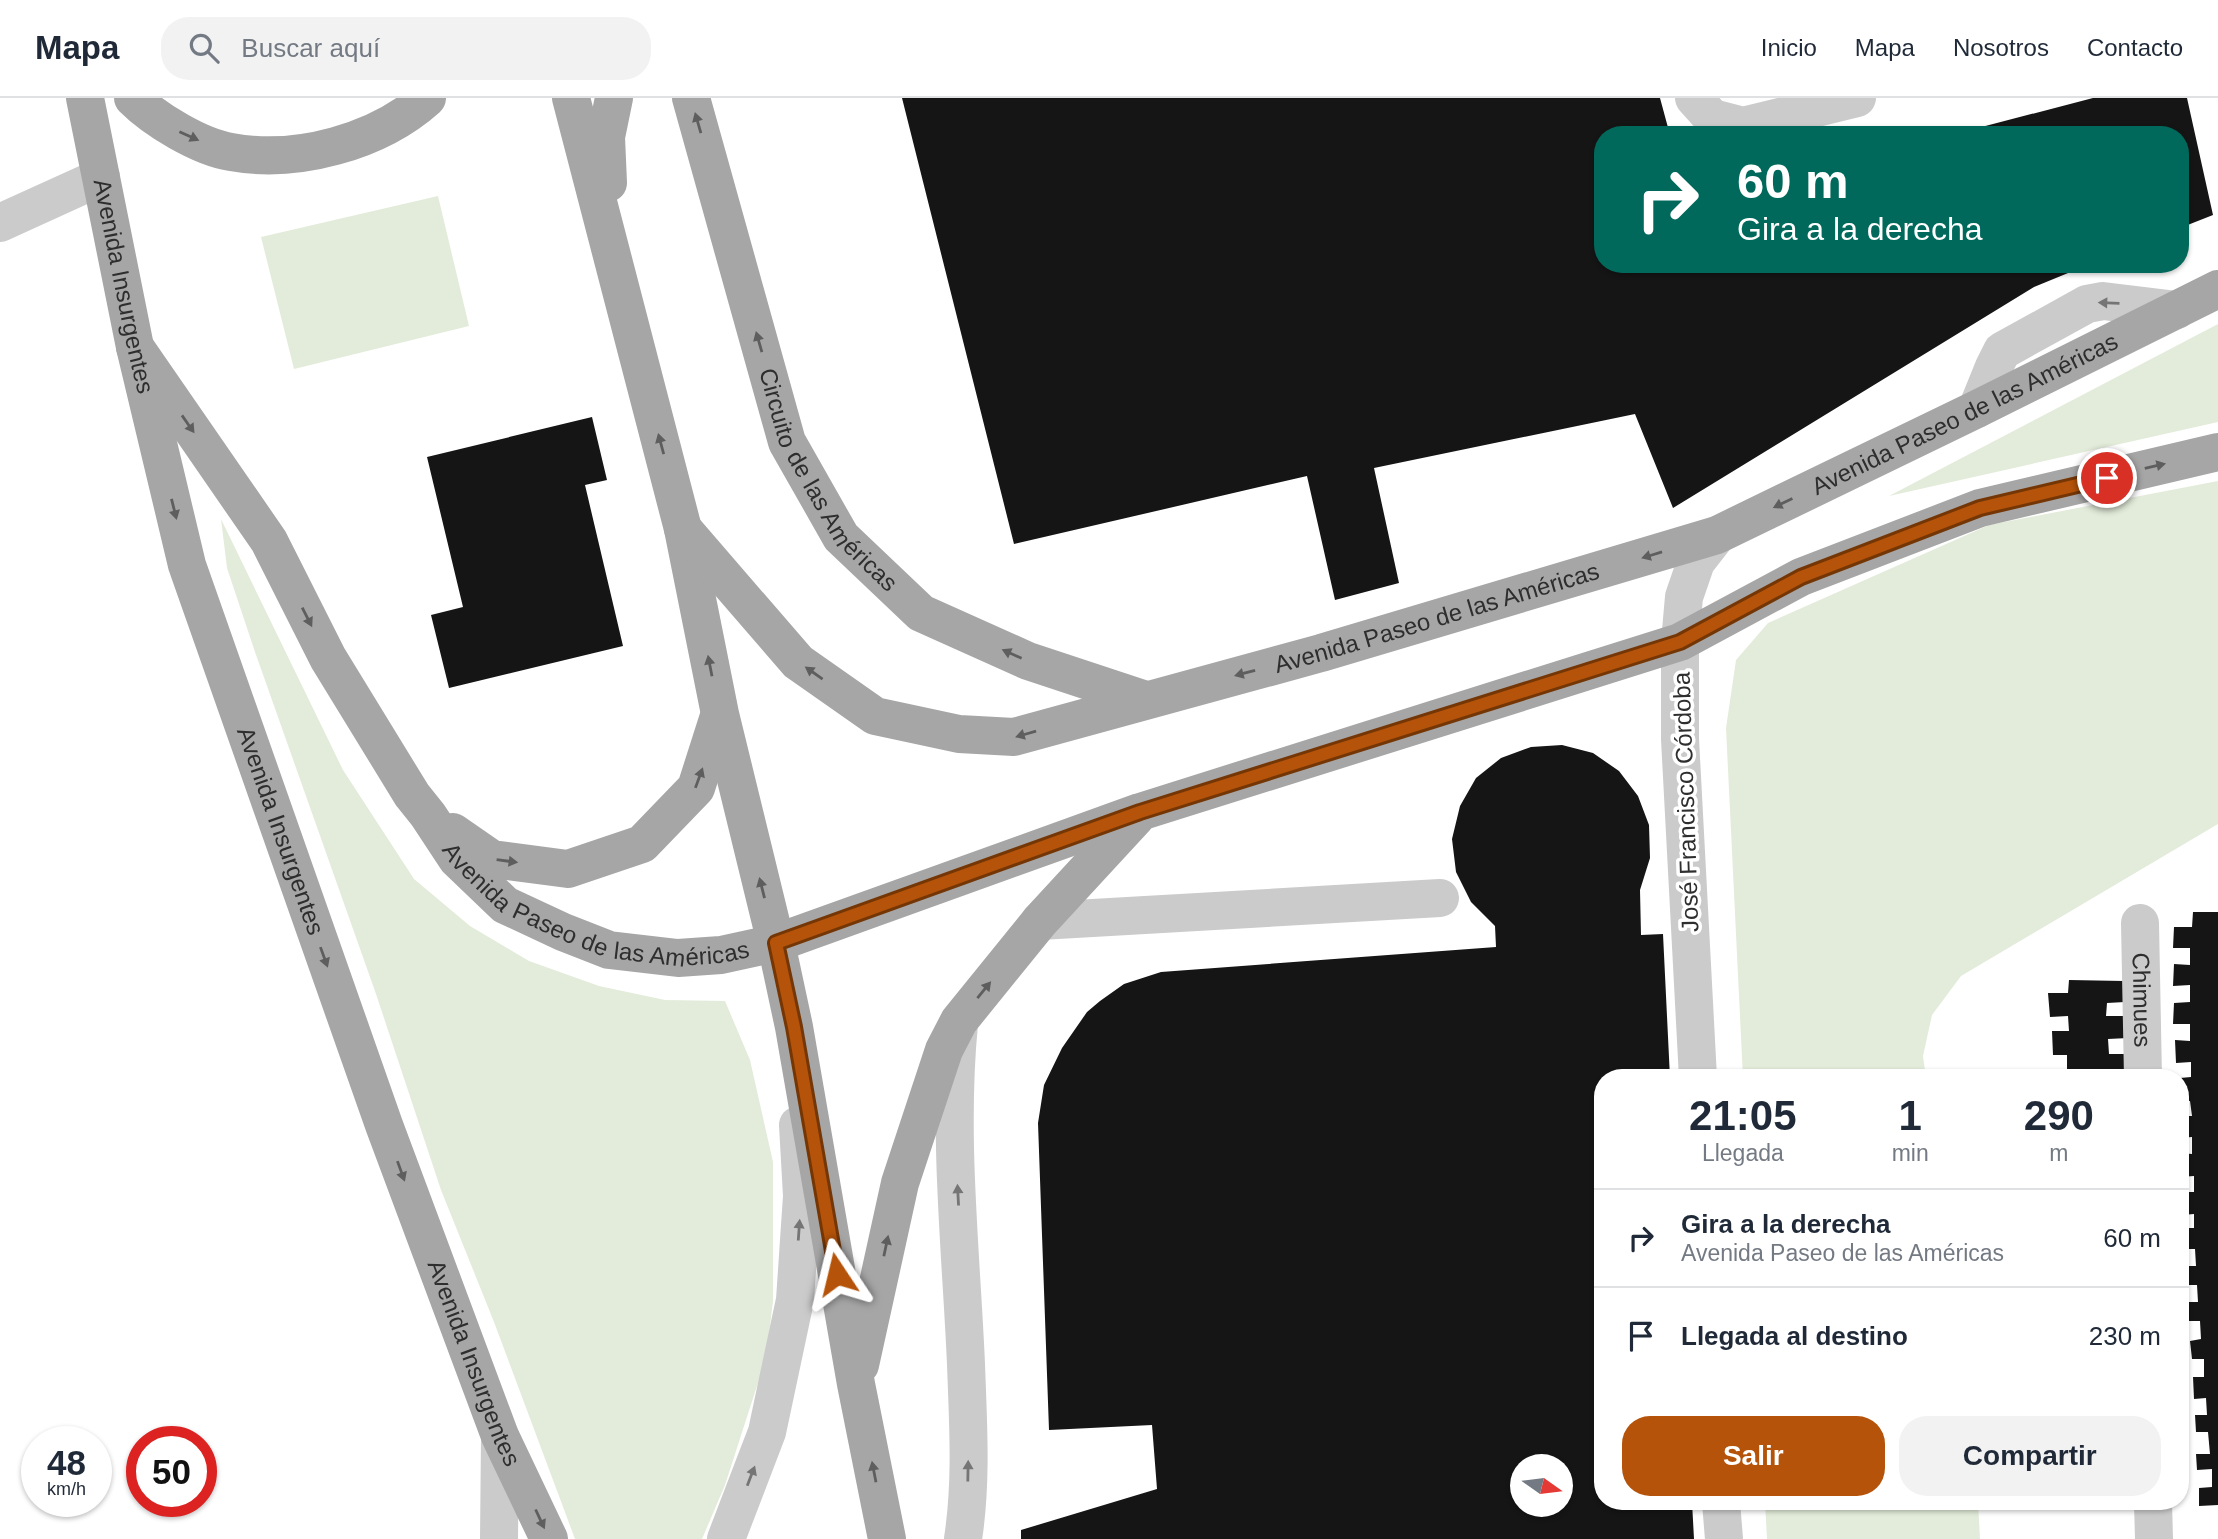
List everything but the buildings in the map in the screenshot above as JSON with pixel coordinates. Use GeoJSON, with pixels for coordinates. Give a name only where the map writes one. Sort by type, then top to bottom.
{"type":"FeatureCollection","features":[{"type":"Feature","properties":{"kind":"main road","name":"Avenida Insurgentes"},"geometry":{"type":"LineString","coordinates":[[85,98],[135,348],[187,565],[384,1125],[500,1436],[549,1539]]}},
{"type":"Feature","properties":{"kind":"main road"},"geometry":{"type":"LineString","coordinates":[[133,98],[182,134],[229,152],[279,155],[333,146],[372,134],[413,111],[427,98]]}},
{"type":"Feature","properties":{"kind":"main road"},"geometry":{"type":"LineString","coordinates":[[571,98],[683,529],[720,714],[776,943],[794,1027],[856,1384],[887,1539]]}},
{"type":"Feature","properties":{"kind":"main road"},"geometry":{"type":"LineString","coordinates":[[610,251],[606,137],[614,98]]}},
{"type":"Feature","properties":{"kind":"main road","name":"Circuito de las Américas"},"geometry":{"type":"LineString","coordinates":[[691,98],[787,442],[841,537],[921,613],[1028,661],[1146,700]]}},
{"type":"Feature","properties":{"kind":"main road","name":"Avenida Paseo de las Américas"},"geometry":{"type":"LineString","coordinates":[[683,529],[798,662],[876,716],[959,734],[1014,737],[1321,653],[1717,535],[1977,410],[2218,289]]}},
{"type":"Feature","properties":{"kind":"main road","name":"Avenida Paseo de las Américas"},"geometry":{"type":"LineString","coordinates":[[135,348],[269,541],[328,658],[412,795],[457,859],[505,905],[609,950],[678,958],[721,954],[776,943],[1140,812],[1680,642],[1801,577],[1980,508],[2218,452]]}},
{"type":"Feature","properties":{"kind":"main road"},"geometry":{"type":"LineString","coordinates":[[428,815],[492,859],[568,869],[593,861],[642,844],[696,788],[720,714]]}},
{"type":"Feature","properties":{"kind":"main road"},"geometry":{"type":"LineString","coordinates":[[856,1384],[900,1183],[944,1050],[959,1021],[1040,921],[1140,812]]}},
{"type":"Feature","properties":{"kind":"street"},"geometry":{"type":"LineString","coordinates":[[1694,98],[1712,118],[1743,126],[1857,98]]}},
{"type":"Feature","properties":{"kind":"street"},"geometry":{"type":"LineString","coordinates":[[0,223],[101,177]]}},
{"type":"Feature","properties":{"kind":"street","name":"José Francisco Córdoba"},"geometry":{"type":"LineString","coordinates":[[1698,1069],[1680,739],[1680,642],[1684,597],[1696,562],[1717,535]]}},
{"type":"Feature","properties":{"kind":"street"},"geometry":{"type":"LineString","coordinates":[[1040,921],[1440,898]]}},
{"type":"Feature","properties":{"kind":"street","name":"Chimues"},"geometry":{"type":"LineString","coordinates":[[2140,923],[2143,1069]]}},
{"type":"Feature","properties":{"kind":"street"},"geometry":{"type":"LineString","coordinates":[[959,1021],[956,1146],[969,1440],[967,1510],[963,1539]]}},
{"type":"Feature","properties":{"kind":"street"},"geometry":{"type":"LineString","coordinates":[[726,1539],[768,1433],[795,1300],[802,1196],[794,1027]]}},
{"type":"Feature","properties":{"kind":"street"},"geometry":{"type":"LineString","coordinates":[[499,1539],[500,1436]]}},
{"type":"Feature","properties":{"kind":"street"},"geometry":{"type":"LineString","coordinates":[[1722,1510],[1724,1539]]}},
{"type":"Feature","properties":{"kind":"street"},"geometry":{"type":"LineString","coordinates":[[2153,1510],[2154,1539]]}},
{"type":"Feature","properties":{"kind":"green space"},"geometry":{"type":"Polygon","coordinates":[[[438,196],[469,326],[294,369],[261,237],[438,196]]]}},
{"type":"Feature","properties":{"kind":"green space"},"geometry":{"type":"Polygon","coordinates":[[[2218,324],[2218,422],[1889,496],[2218,324]]]}},
{"type":"Feature","properties":{"kind":"green space"},"geometry":{"type":"Polygon","coordinates":[[[2218,481],[2218,824],[1961,976],[1932,1015],[1923,1056],[1925,1069],[1743,1069],[1726,728],[1736,660],[1768,623],[1989,525],[2218,481]]]}},
{"type":"Feature","properties":{"kind":"green space"},"geometry":{"type":"Polygon","coordinates":[[[221,519],[343,770],[414,879],[470,926],[529,961],[599,986],[665,1000],[725,1001],[750,1060],[773,1162],[773,1301],[766,1358],[725,1485],[702,1539],[575,1539],[494,1322],[441,1190],[376,994],[227,568],[221,519]]]}},
{"type":"Feature","properties":{"kind":"green space"},"geometry":{"type":"Polygon","coordinates":[[[1765,1510],[1978,1510],[1980,1539],[1767,1539],[1765,1510]]]}},
{"type":"Feature","properties":{"kind":"route"},"geometry":{"type":"LineString","coordinates":[[837,1274],[794,1027],[776,943],[1140,812],[1680,642],[1801,577],[1980,508],[2107,478]]}}]}
